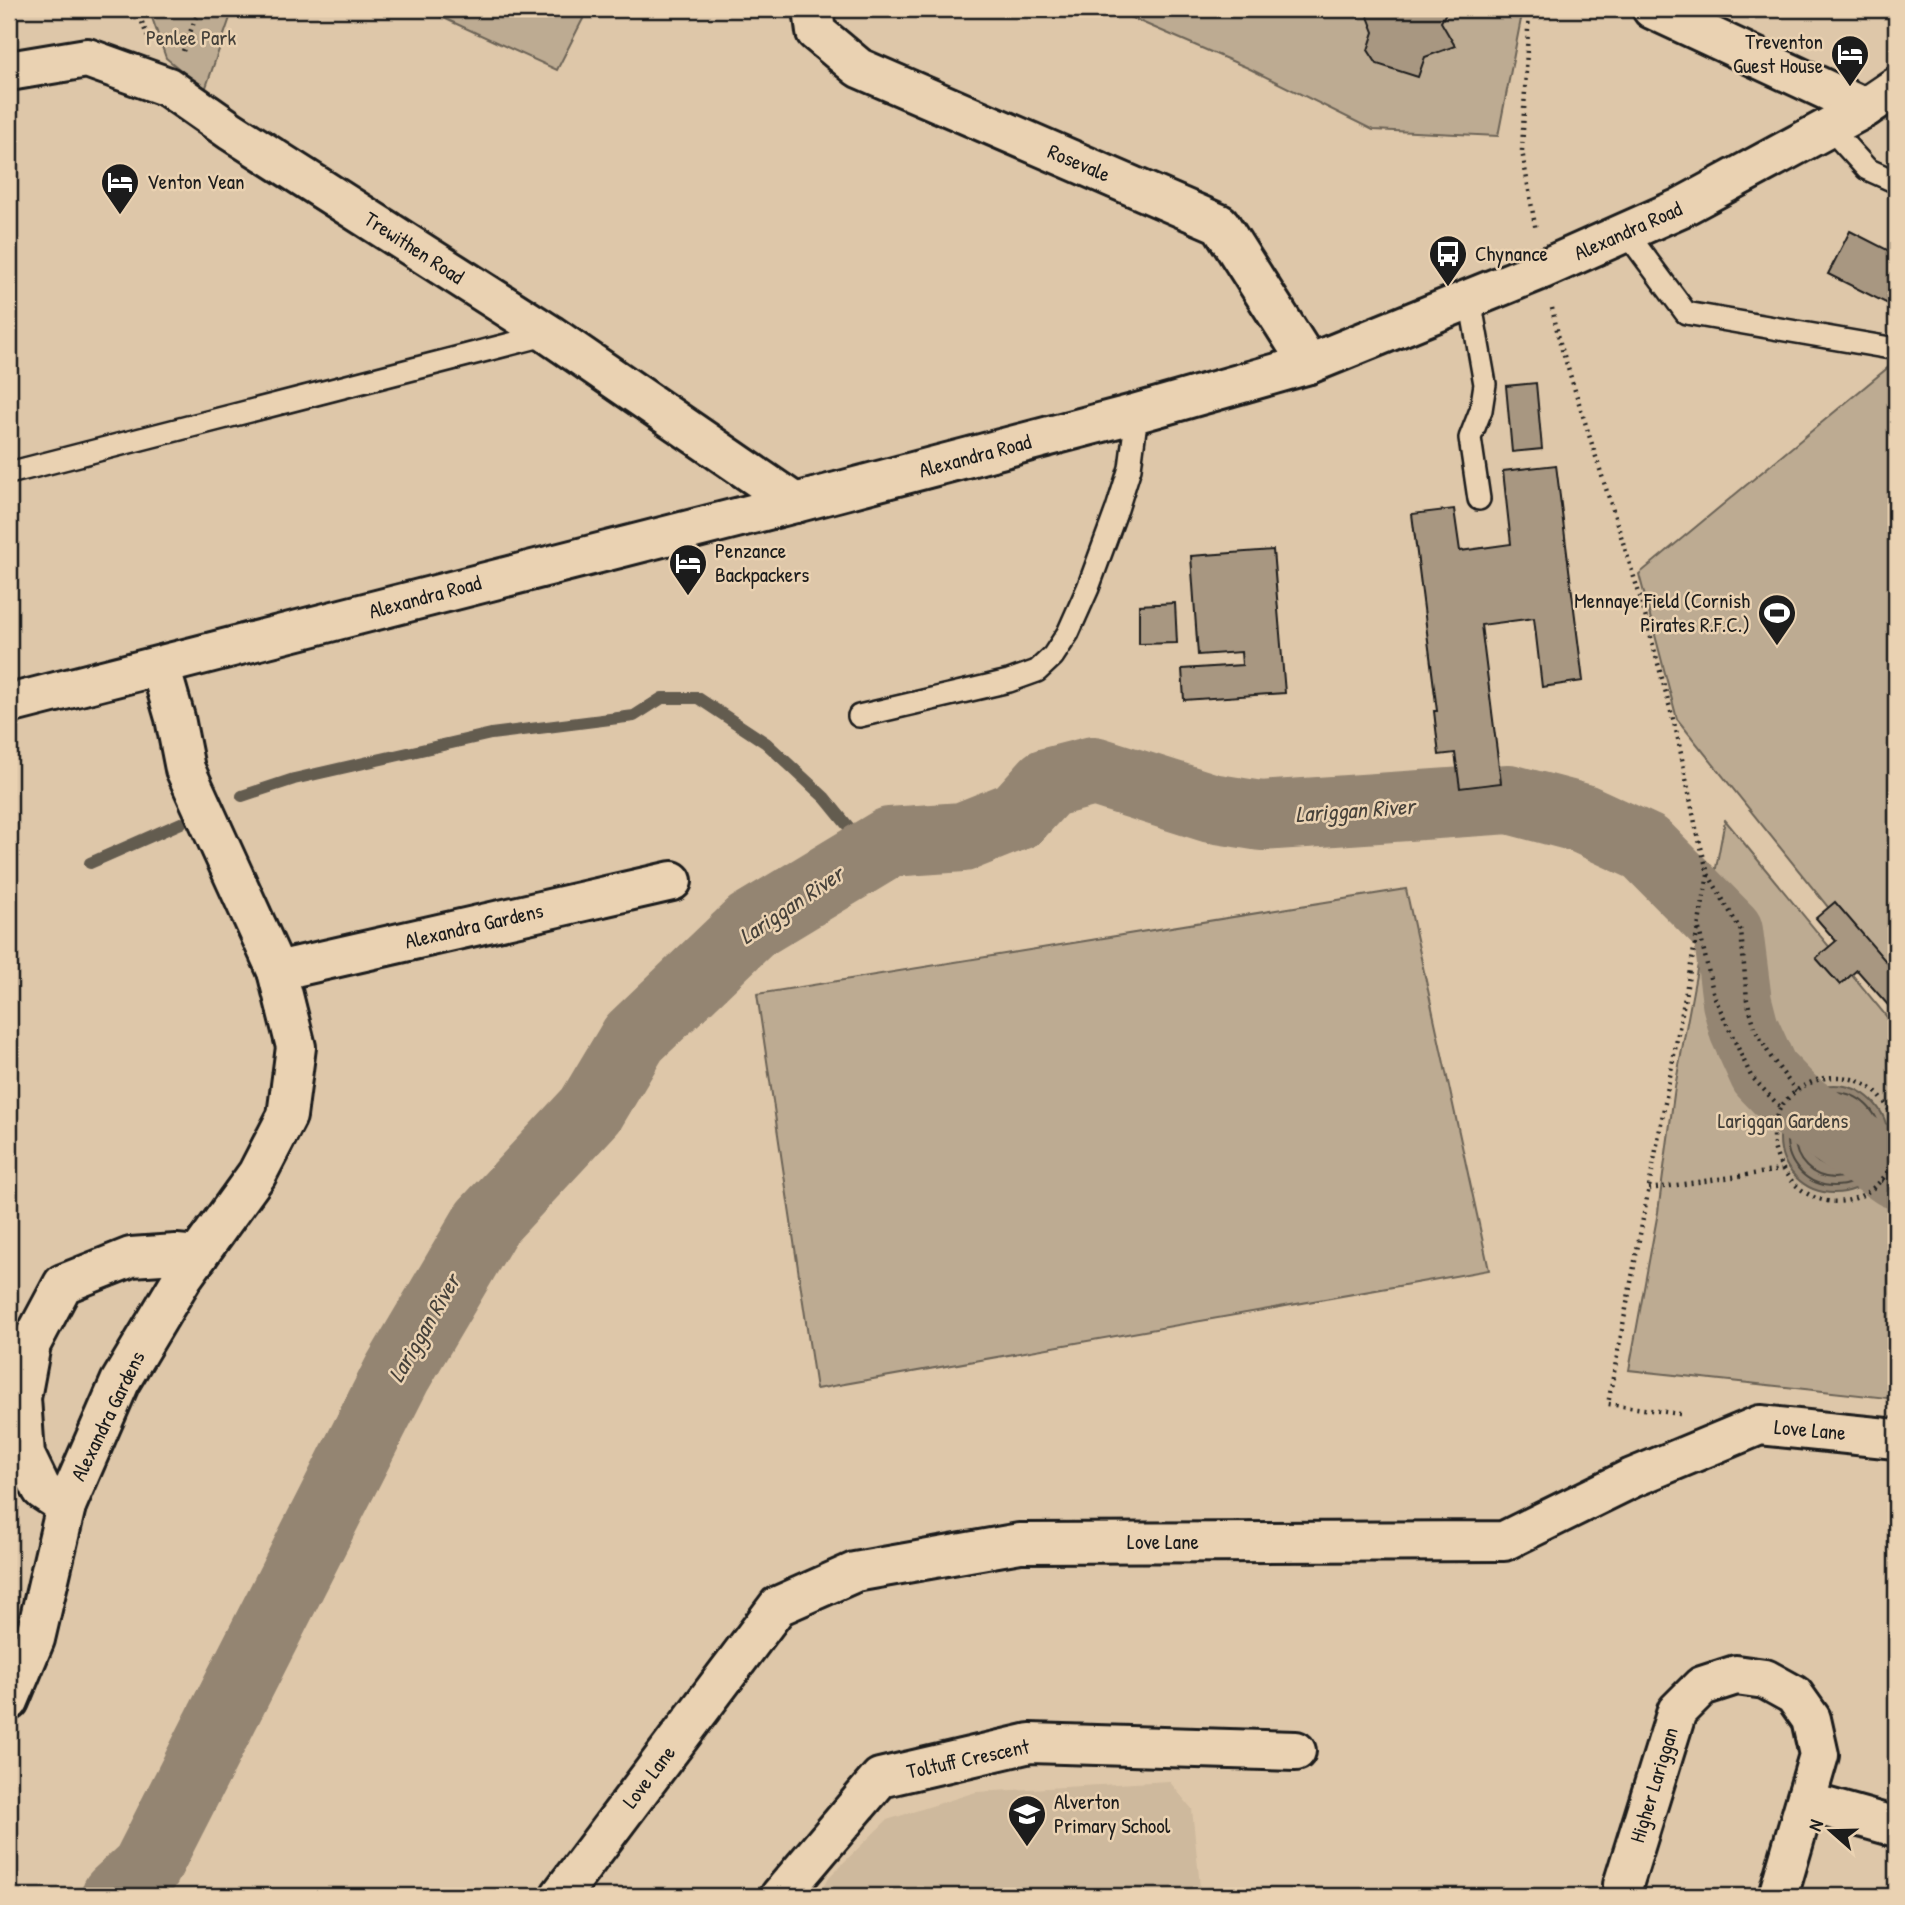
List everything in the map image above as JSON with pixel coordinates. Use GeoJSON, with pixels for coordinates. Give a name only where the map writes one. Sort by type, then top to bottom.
{"type":"FeatureCollection","features":[{"type":"Feature","properties":{"kind":"street","name":"Rosevale"},"geometry":{"type":"LineString","coordinates":[[813,9],[816,32],[859,68],[1220,224],[1309,364]]}},
{"type":"Feature","properties":{"kind":"street"},"geometry":{"type":"LineString","coordinates":[[1653,9],[1865,108]]}},
{"type":"Feature","properties":{"kind":"street","name":"Trewithen Road"},"geometry":{"type":"LineString","coordinates":[[9,71],[87,58],[168,87],[231,131],[549,334],[795,503]]}},
{"type":"Feature","properties":{"kind":"street","name":"Alexandra Road"},"geometry":{"type":"LineString","coordinates":[[9,704],[795,503],[1137,413],[1309,364],[1543,270],[1680,208],[1865,108],[1896,87]]}},
{"type":"Feature","properties":{"kind":"street","name":"Alexandra Gardens"},"geometry":{"type":"LineString","coordinates":[[9,1700],[35,1639],[66,1506],[120,1382],[184,1275],[257,1174],[287,1116],[296,1047],[277,971],[185,769],[175,718],[160,666]]}},
{"type":"Feature","properties":{"kind":"street","name":"Alexandra Gardens"},"geometry":{"type":"LineString","coordinates":[[277,971],[672,881]]}},
{"type":"Feature","properties":{"kind":"street","name":"Alexandra Gardens"},"geometry":{"type":"LineString","coordinates":[[66,1506],[43,1490],[25,1455],[22,1398],[31,1344],[37,1332],[63,1284],[131,1257],[176,1254],[198,1256]]}},
{"type":"Feature","properties":{"kind":"street","name":"Love Lane"},"geometry":{"type":"LineString","coordinates":[[559,1896],[778,1606],[855,1572],[1020,1543],[1504,1541],[1632,1478],[1760,1425],[1896,1439]]}},
{"type":"Feature","properties":{"kind":"street","name":"Higher Lariggan"},"geometry":{"type":"LineString","coordinates":[[1623,1896],[1623,1885],[1677,1711],[1702,1686],[1736,1675],[1765,1679],[1794,1695],[1811,1719],[1819,1755],[1778,1896]]}},
{"type":"Feature","properties":{"kind":"street","name":"Toltuff Crescent"},"geometry":{"type":"LineString","coordinates":[[780,1896],[880,1778],[1030,1743],[1296,1751]]}},
{"type":"Feature","properties":{"kind":"street"},"geometry":{"type":"LineString","coordinates":[[1807,1802],[1896,1827]]}},
{"type":"Feature","properties":{"kind":"lane"},"geometry":{"type":"LineString","coordinates":[[1829,127],[1867,169],[1896,181]]}},
{"type":"Feature","properties":{"kind":"lane"},"geometry":{"type":"LineString","coordinates":[[1626,232],[1686,313],[1896,349]]}},
{"type":"Feature","properties":{"kind":"lane"},"geometry":{"type":"LineString","coordinates":[[1470,299],[1485,384],[1481,410],[1470,438],[1479,499]]}},
{"type":"Feature","properties":{"kind":"lane"},"geometry":{"type":"LineString","coordinates":[[9,473],[549,334]]}},
{"type":"Feature","properties":{"kind":"lane"},"geometry":{"type":"LineString","coordinates":[[859,716],[1009,681],[1037,671],[1053,656],[1068,633],[1117,509],[1130,468],[1137,413]]}},
{"type":"Feature","properties":{"kind":"path"},"geometry":{"type":"LineString","coordinates":[[1529,9],[1522,151],[1543,270],[1560,344],[1639,593],[1677,734],[1708,874],[1741,931],[1746,1000],[1756,1031],[1794,1092]]}},
{"type":"Feature","properties":{"kind":"path"},"geometry":{"type":"LineString","coordinates":[[1691,1416],[1608,1404],[1708,874]]}},
{"type":"Feature","properties":{"kind":"path"},"geometry":{"type":"LineString","coordinates":[[1699,925],[1714,996],[1751,1076],[1783,1106]]}},
{"type":"Feature","properties":{"kind":"path"},"geometry":{"type":"LineString","coordinates":[[1896,1130],[1894,1117],[1884,1100],[1870,1087],[1852,1079],[1832,1077],[1813,1080],[1794,1092],[1783,1106],[1774,1128],[1774,1149],[1781,1170],[1793,1185],[1810,1196],[1828,1201],[1849,1200],[1867,1192],[1884,1177],[1896,1156],[1896,1147]]}},
{"type":"Feature","properties":{"kind":"path"},"geometry":{"type":"LineString","coordinates":[[1649,1189],[1781,1170]]}},
{"type":"Feature","properties":{"kind":"path"},"geometry":{"type":"LineString","coordinates":[[1884,1177],[1896,1188]]}},
{"type":"Feature","properties":{"kind":"shaded area","name":"Alverton Primary School"},"geometry":{"type":"Polygon","coordinates":[[[1169,1781],[1192,1809],[1201,1896],[817,1896],[830,1876],[887,1820],[976,1792],[1169,1781]]]}},
{"type":"Feature","properties":{"kind":"green space","name":"Penlee Park"},"geometry":{"type":"Polygon","coordinates":[[[149,9],[233,9],[205,90],[166,58],[149,9]]]}},
{"type":"Feature","properties":{"kind":"green space"},"geometry":{"type":"Polygon","coordinates":[[[424,9],[588,9],[557,70],[424,9]]]}},
{"type":"Feature","properties":{"kind":"green space"},"geometry":{"type":"Polygon","coordinates":[[[1111,9],[1523,9],[1498,136],[1373,130],[1248,68],[1111,9]]]}},
{"type":"Feature","properties":{"kind":"green space","name":"Mennaye Field (Cornish Pirates R.F.C.)"},"geometry":{"type":"Polygon","coordinates":[[[1896,361],[1896,992],[1677,719],[1639,574],[1896,361]]]}},
{"type":"Feature","properties":{"kind":"green space","name":"Lariggan Gardens"},"geometry":{"type":"Polygon","coordinates":[[[1725,820],[1896,1028],[1896,1399],[1629,1370],[1658,1212],[1675,1087],[1725,820]]]}},
{"type":"Feature","properties":{"kind":"green space"},"geometry":{"type":"Polygon","coordinates":[[[1406,889],[1489,1270],[816,1389],[757,994],[1406,889]]]}},
{"type":"Feature","properties":{"kind":"water"},"geometry":{"type":"Polygon","coordinates":[[[1834,1085],[1855,1089],[1872,1101],[1884,1118],[1888,1139],[1884,1160],[1872,1177],[1855,1189],[1834,1193],[1813,1189],[1796,1177],[1784,1160],[1780,1139],[1784,1118],[1796,1101],[1813,1089],[1834,1085]]]}},
{"type":"Feature","properties":{"kind":"building"},"geometry":{"type":"Polygon","coordinates":[[[1365,9],[1448,9],[1441,22],[1455,46],[1425,57],[1418,77],[1377,64],[1368,50],[1374,32],[1365,9]]]}},
{"type":"Feature","properties":{"kind":"building"},"geometry":{"type":"Polygon","coordinates":[[[1850,231],[1895,254],[1896,252],[1896,308],[1828,274],[1850,231]]]}},
{"type":"Feature","properties":{"kind":"building"},"geometry":{"type":"Polygon","coordinates":[[[1536,383],[1542,449],[1512,452],[1506,386],[1536,383]]]}},
{"type":"Feature","properties":{"kind":"building"},"geometry":{"type":"Polygon","coordinates":[[[1556,465],[1583,681],[1542,687],[1534,618],[1481,625],[1501,783],[1460,788],[1455,753],[1439,755],[1434,711],[1437,711],[1412,514],[1454,509],[1460,551],[1511,544],[1503,471],[1556,465]]]}},
{"type":"Feature","properties":{"kind":"building"},"geometry":{"type":"Polygon","coordinates":[[[1273,550],[1285,693],[1184,700],[1182,669],[1242,665],[1241,652],[1198,655],[1191,556],[1273,550]]]}},
{"type":"Feature","properties":{"kind":"building"},"geometry":{"type":"Polygon","coordinates":[[[1175,603],[1177,643],[1139,644],[1139,605],[1175,603]]]}},
{"type":"Feature","properties":{"kind":"building"},"geometry":{"type":"Polygon","coordinates":[[[1835,902],[1896,973],[1896,1014],[1857,970],[1840,985],[1816,958],[1836,941],[1816,918],[1835,902]]]}},
{"type":"Feature","properties":{"kind":"waterway"},"geometry":{"type":"LineString","coordinates":[[242,796],[294,779],[491,734],[634,716],[662,698],[698,698],[766,743],[825,798],[856,836],[890,842]]}},
{"type":"Feature","properties":{"kind":"waterway","name":"Lariggan River"},"geometry":{"type":"LineString","coordinates":[[116,1896],[146,1868],[397,1374],[486,1223],[591,1110],[634,1038],[751,926],[890,842],[963,837],[1018,815],[1047,783],[1094,771],[1211,808],[1261,816],[1509,799],[1581,818],[1646,848],[1728,931],[1737,1002],[1744,1029],[1764,1073],[1793,1103],[1896,1174]]}},
{"type":"Feature","properties":{"kind":"waterway"},"geometry":{"type":"LineString","coordinates":[[90,863],[181,823]]}},
{"type":"Feature","properties":{"kind":"place","name":"Treventon Guest House"},"geometry":{"type":"Point","coordinates":[1850,88]}},
{"type":"Feature","properties":{"kind":"place","name":"Venton Vean"},"geometry":{"type":"Point","coordinates":[120,216]}},
{"type":"Feature","properties":{"kind":"place","name":"Chynance"},"geometry":{"type":"Point","coordinates":[1448,288]}},
{"type":"Feature","properties":{"kind":"place","name":"Penzance Backpackers"},"geometry":{"type":"Point","coordinates":[688,597]}},
{"type":"Feature","properties":{"kind":"place","name":"Mennaye Field (Cornish Pirates R.F.C.)"},"geometry":{"type":"Point","coordinates":[1777,647]}},
{"type":"Feature","properties":{"kind":"place","name":"Alverton Primary School"},"geometry":{"type":"Point","coordinates":[1027,1848]}}]}
